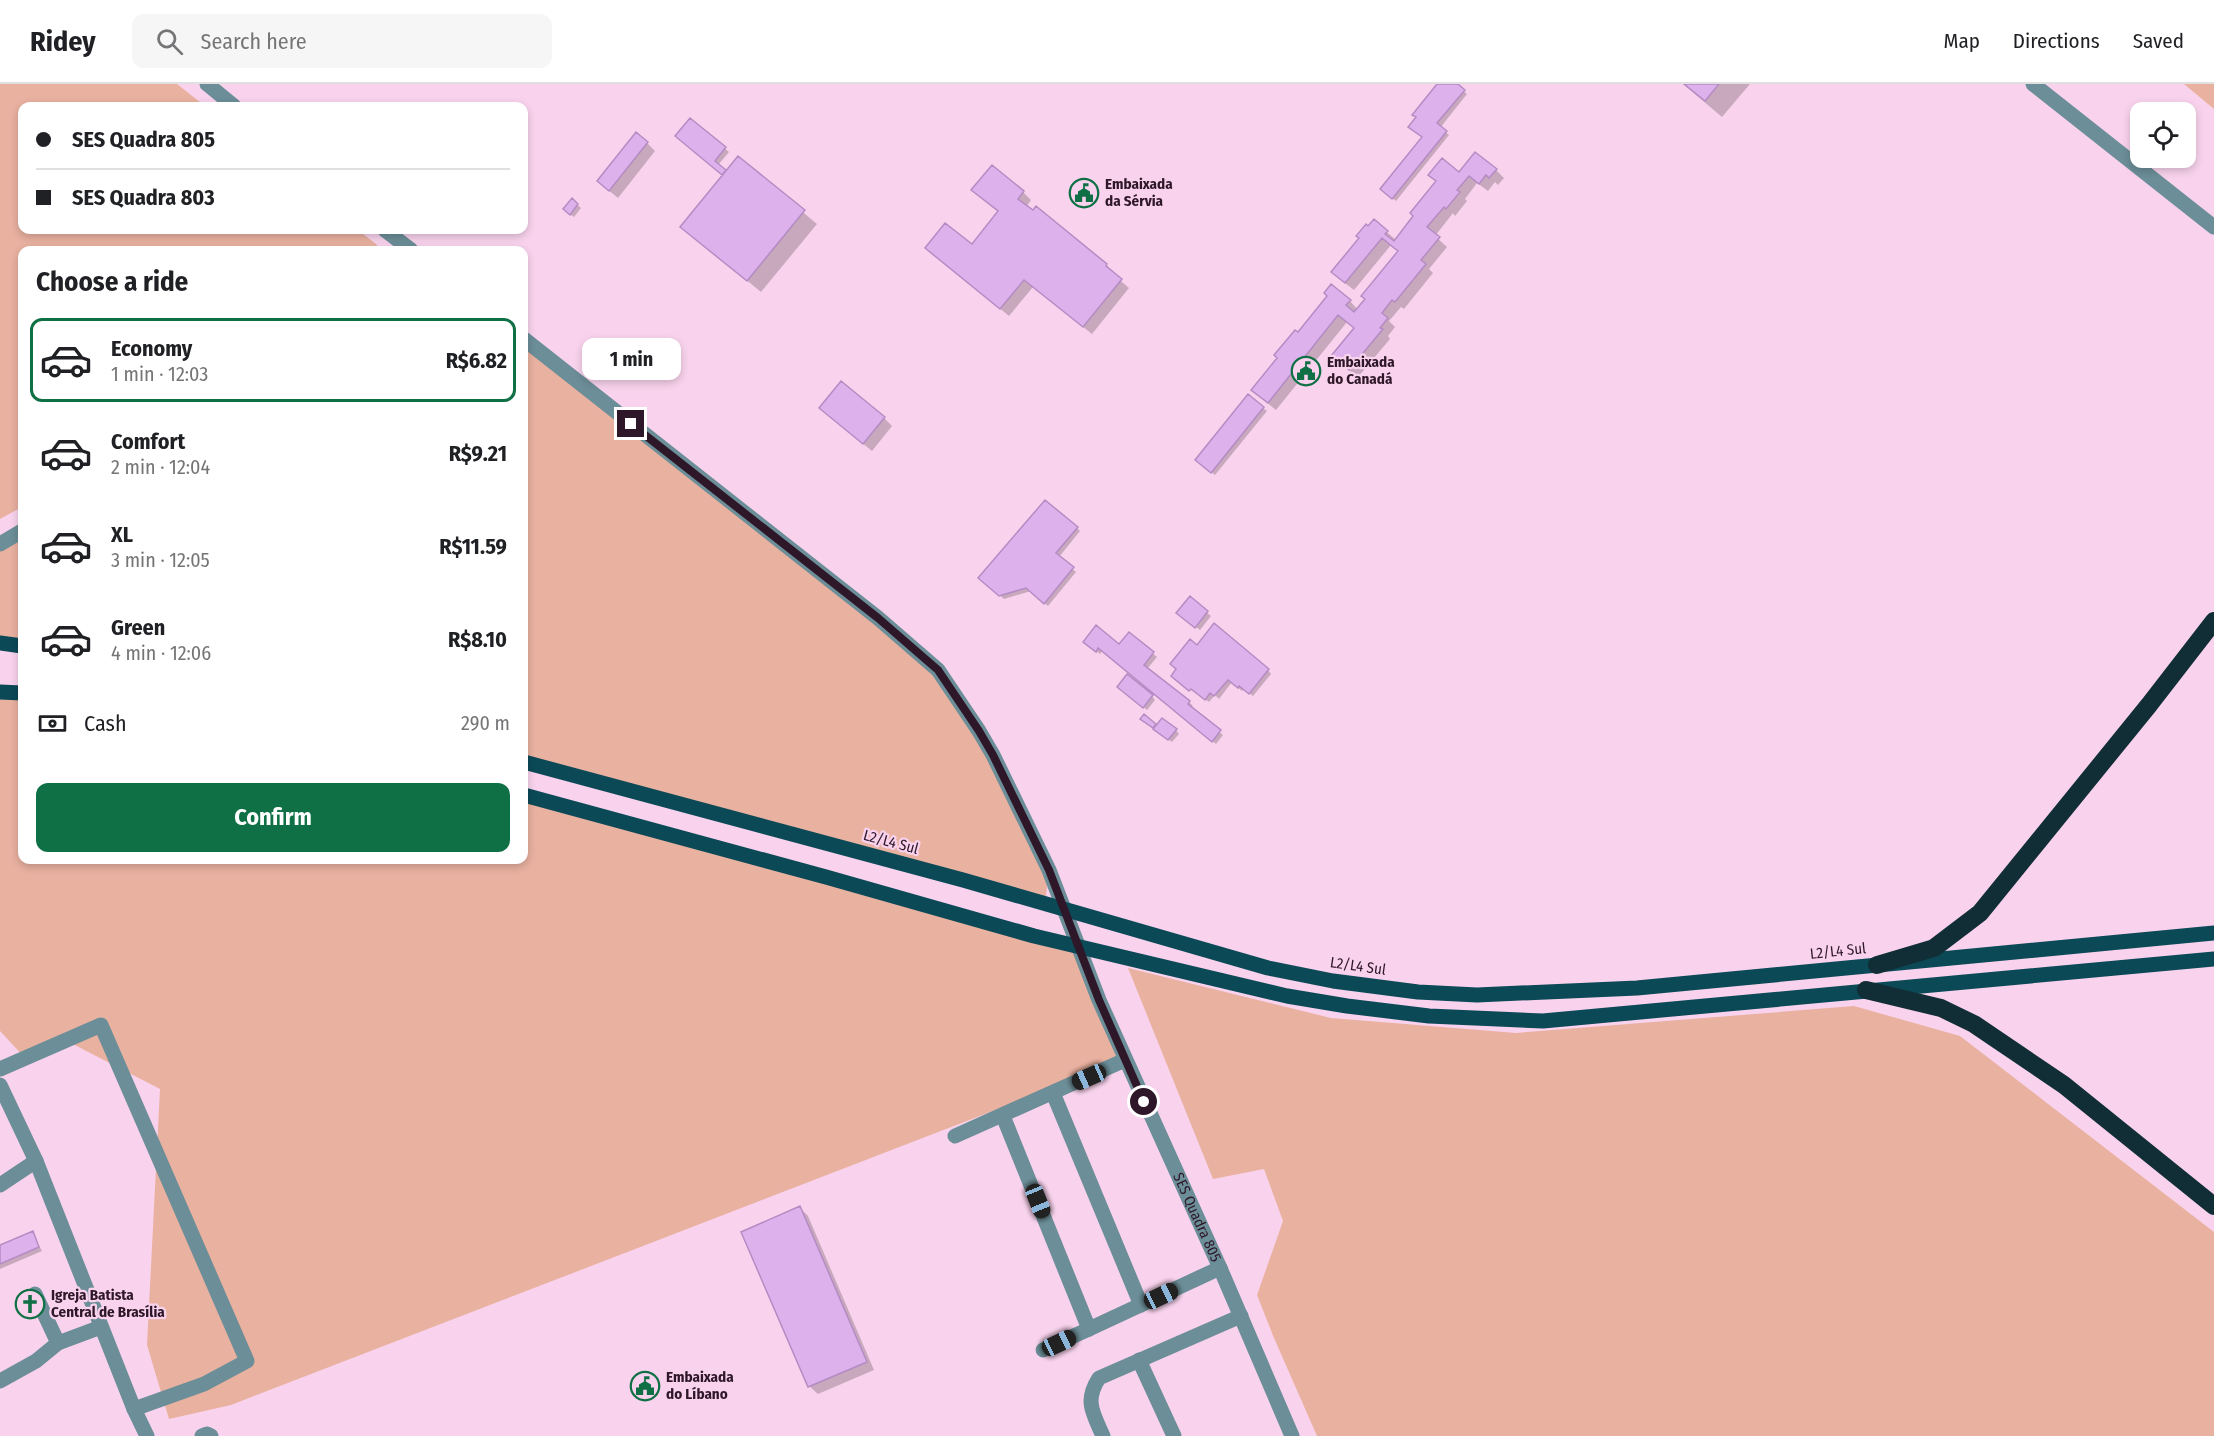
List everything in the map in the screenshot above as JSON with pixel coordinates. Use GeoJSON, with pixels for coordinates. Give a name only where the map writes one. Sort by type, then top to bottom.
{"type":"FeatureCollection","features":[{"type":"Feature","properties":{"kind":"highway"},"geometry":{"type":"LineString","coordinates":[[1877,965],[1934,948],[1980,913],[2149,705],[2214,621]]}},
{"type":"Feature","properties":{"kind":"highway"},"geometry":{"type":"LineString","coordinates":[[1866,990],[1941,1008],[1974,1024],[2064,1085],[2214,1206]]}},
{"type":"Feature","properties":{"kind":"main road"},"geometry":{"type":"LineString","coordinates":[[0,643],[18,645]]}},
{"type":"Feature","properties":{"kind":"main road"},"geometry":{"type":"LineString","coordinates":[[0,692],[18,693]]}},
{"type":"Feature","properties":{"kind":"main road","name":"L2/L4 Sul"},"geometry":{"type":"LineString","coordinates":[[528,763],[963,880],[1268,968],[1333,981],[1418,992],[1477,995],[1637,988],[2214,933]]}},
{"type":"Feature","properties":{"kind":"main road"},"geometry":{"type":"LineString","coordinates":[[528,796],[1034,936],[1287,996],[1429,1016],[1543,1021],[2214,959]]}},
{"type":"Feature","properties":{"kind":"street"},"geometry":{"type":"LineString","coordinates":[[207,84],[229,102]]}},
{"type":"Feature","properties":{"kind":"street"},"geometry":{"type":"LineString","coordinates":[[2033,84],[2214,227]]}},
{"type":"Feature","properties":{"kind":"street"},"geometry":{"type":"LineString","coordinates":[[390,234],[404,246]]}},
{"type":"Feature","properties":{"kind":"street","name":"SES Quadra 805"},"geometry":{"type":"LineString","coordinates":[[528,342],[878,618],[938,670],[993,755],[1049,870],[1099,1000],[1220,1268],[1292,1436]]}},
{"type":"Feature","properties":{"kind":"street"},"geometry":{"type":"LineString","coordinates":[[0,544],[18,533]]}},
{"type":"Feature","properties":{"kind":"street"},"geometry":{"type":"LineString","coordinates":[[0,1069],[101,1024],[247,1361],[204,1384],[134,1409]]}},
{"type":"Feature","properties":{"kind":"street"},"geometry":{"type":"LineString","coordinates":[[955,1136],[1125,1060]]}},
{"type":"Feature","properties":{"kind":"street"},"geometry":{"type":"LineString","coordinates":[[0,1086],[36,1161],[134,1409],[147,1436]]}},
{"type":"Feature","properties":{"kind":"street"},"geometry":{"type":"LineString","coordinates":[[1053,1093],[1141,1305]]}},
{"type":"Feature","properties":{"kind":"street"},"geometry":{"type":"LineString","coordinates":[[1003,1116],[1089,1329]]}},
{"type":"Feature","properties":{"kind":"street"},"geometry":{"type":"LineString","coordinates":[[0,1185],[36,1161]]}},
{"type":"Feature","properties":{"kind":"street"},"geometry":{"type":"LineString","coordinates":[[1043,1350],[1220,1268]]}},
{"type":"Feature","properties":{"kind":"street"},"geometry":{"type":"LineString","coordinates":[[35,1294],[58,1344]]}},
{"type":"Feature","properties":{"kind":"street"},"geometry":{"type":"LineString","coordinates":[[1103,1436],[1090,1402],[1092,1389],[1099,1378],[1241,1316]]}},
{"type":"Feature","properties":{"kind":"street"},"geometry":{"type":"LineString","coordinates":[[0,1381],[36,1361],[58,1344],[101,1327]]}},
{"type":"Feature","properties":{"kind":"street"},"geometry":{"type":"LineString","coordinates":[[1140,1360],[1174,1436]]}},
{"type":"Feature","properties":{"kind":"street"},"geometry":{"type":"LineString","coordinates":[[202,1436],[207,1434],[211,1436]]}},
{"type":"Feature","properties":{"kind":"shaded area"},"geometry":{"type":"Polygon","coordinates":[[[0,84],[177,84],[200,102],[18,102],[18,234],[363,234],[378,246],[18,246],[18,509],[0,519],[0,84]]]}},
{"type":"Feature","properties":{"kind":"shaded area"},"geometry":{"type":"Polygon","coordinates":[[[2184,84],[2214,84],[2214,109],[2184,84]]]}},
{"type":"Feature","properties":{"kind":"shaded area"},"geometry":{"type":"Polygon","coordinates":[[[528,342],[938,670],[1049,870],[1045,904],[528,764],[528,342]]]}},
{"type":"Feature","properties":{"kind":"shaded area"},"geometry":{"type":"Polygon","coordinates":[[[18,533],[18,645],[0,643],[0,544],[18,533]]]}},
{"type":"Feature","properties":{"kind":"shaded area"},"geometry":{"type":"Polygon","coordinates":[[[0,692],[18,693],[18,864],[528,864],[528,797],[1072,945],[1125,1060],[231,1405],[169,1419],[147,1345],[160,1089],[65,1040],[26,1059],[0,1031],[0,692]]]}},
{"type":"Feature","properties":{"kind":"shaded area"},"geometry":{"type":"Polygon","coordinates":[[[1128,968],[1331,1018],[1516,1033],[1854,1006],[1960,1036],[2214,1232],[2214,1436],[1317,1436],[1257,1295],[1283,1221],[1264,1169],[1213,1179],[1128,968]]]}},
{"type":"Feature","properties":{"kind":"building"},"geometry":{"type":"Polygon","coordinates":[[[1437,84],[1458,84],[1465,90],[1437,123],[1447,131],[1392,199],[1380,189],[1422,137],[1408,127],[1416,117],[1412,115],[1437,84]]]}},
{"type":"Feature","properties":{"kind":"building"},"geometry":{"type":"Polygon","coordinates":[[[1684,84],[1719,84],[1705,101],[1684,84]]]}},
{"type":"Feature","properties":{"kind":"building"},"geometry":{"type":"Polygon","coordinates":[[[690,118],[726,147],[715,161],[726,170],[722,175],[675,136],[690,118]]]}},
{"type":"Feature","properties":{"kind":"building"},"geometry":{"type":"Polygon","coordinates":[[[636,132],[648,142],[609,191],[597,181],[636,132]]]}},
{"type":"Feature","properties":{"kind":"building"},"geometry":{"type":"Polygon","coordinates":[[[1475,152],[1497,169],[1489,178],[1486,175],[1479,184],[1469,176],[1457,190],[1460,192],[1446,209],[1444,207],[1427,227],[1440,237],[1421,260],[1426,264],[1395,302],[1392,300],[1382,313],[1388,318],[1380,328],[1383,329],[1349,370],[1331,356],[1354,328],[1338,315],[1268,403],[1251,390],[1277,358],[1274,355],[1295,330],[1298,332],[1327,296],[1324,293],[1331,284],[1351,300],[1346,305],[1354,312],[1365,299],[1361,296],[1398,251],[1382,238],[1345,283],[1331,272],[1359,238],[1356,236],[1366,224],[1368,226],[1374,219],[1388,231],[1385,234],[1394,241],[1413,216],[1410,213],[1436,181],[1428,175],[1442,158],[1459,172],[1475,152]]]}},
{"type":"Feature","properties":{"kind":"building"},"geometry":{"type":"Polygon","coordinates":[[[738,156],[805,210],[747,281],[680,227],[738,156]]]}},
{"type":"Feature","properties":{"kind":"building"},"geometry":{"type":"Polygon","coordinates":[[[992,165],[1024,191],[1018,199],[1033,210],[1036,206],[1122,279],[1083,327],[1024,280],[1000,309],[925,248],[945,223],[972,244],[998,211],[971,190],[992,165]]]}},
{"type":"Feature","properties":{"kind":"building"},"geometry":{"type":"Polygon","coordinates":[[[572,198],[578,204],[570,215],[563,209],[572,198]]]}},
{"type":"Feature","properties":{"kind":"building"},"geometry":{"type":"Polygon","coordinates":[[[841,381],[885,417],[863,444],[819,408],[841,381]]]}},
{"type":"Feature","properties":{"kind":"building"},"geometry":{"type":"Polygon","coordinates":[[[1248,394],[1264,407],[1211,473],[1195,460],[1248,394]]]}},
{"type":"Feature","properties":{"kind":"building"},"geometry":{"type":"Polygon","coordinates":[[[1045,500],[1078,527],[1056,553],[1074,567],[1044,604],[1026,588],[999,596],[978,578],[1045,500]]]}},
{"type":"Feature","properties":{"kind":"building"},"geometry":{"type":"Polygon","coordinates":[[[1190,596],[1208,611],[1195,628],[1176,613],[1190,596]]]}},
{"type":"Feature","properties":{"kind":"building"},"geometry":{"type":"Polygon","coordinates":[[[1214,623],[1269,669],[1249,694],[1228,680],[1214,696],[1210,693],[1205,700],[1191,689],[1189,691],[1171,676],[1176,669],[1170,664],[1190,639],[1197,645],[1214,623]]]}},
{"type":"Feature","properties":{"kind":"building"},"geometry":{"type":"Polygon","coordinates":[[[1096,625],[1119,644],[1129,632],[1154,652],[1144,665],[1190,701],[1188,704],[1221,730],[1212,742],[1098,648],[1096,652],[1083,642],[1096,625]]]}},
{"type":"Feature","properties":{"kind":"building"},"geometry":{"type":"Polygon","coordinates":[[[1127,674],[1153,695],[1143,708],[1117,687],[1127,674]]]}},
{"type":"Feature","properties":{"kind":"building"},"geometry":{"type":"Polygon","coordinates":[[[1144,714],[1156,724],[1153,728],[1140,719],[1144,714]]]}},
{"type":"Feature","properties":{"kind":"building"},"geometry":{"type":"Polygon","coordinates":[[[1162,718],[1177,729],[1168,740],[1153,729],[1162,718]]]}},
{"type":"Feature","properties":{"kind":"building"},"geometry":{"type":"Polygon","coordinates":[[[800,1206],[867,1362],[808,1387],[741,1232],[800,1206]]]}},
{"type":"Feature","properties":{"kind":"building"},"geometry":{"type":"Polygon","coordinates":[[[33,1231],[39,1247],[0,1264],[0,1245],[33,1231]]]}},
{"type":"Feature","properties":{"kind":"place","name":"Embaixada da Sérvia"},"geometry":{"type":"Point","coordinates":[1084,193]}},
{"type":"Feature","properties":{"kind":"place","name":"Embaixada do Canadá"},"geometry":{"type":"Point","coordinates":[1306,371]}},
{"type":"Feature","properties":{"kind":"place","name":"Igreja Batista Central de Brasília"},"geometry":{"type":"Point","coordinates":[30,1304]}},
{"type":"Feature","properties":{"kind":"place","name":"Embaixada do Líbano"},"geometry":{"type":"Point","coordinates":[645,1386]}},
{"type":"Feature","properties":{"kind":"route"},"geometry":{"type":"LineString","coordinates":[[631,424],[878,618],[938,670],[993,755],[1049,870],[1099,1000],[1144,1102]]}}]}
